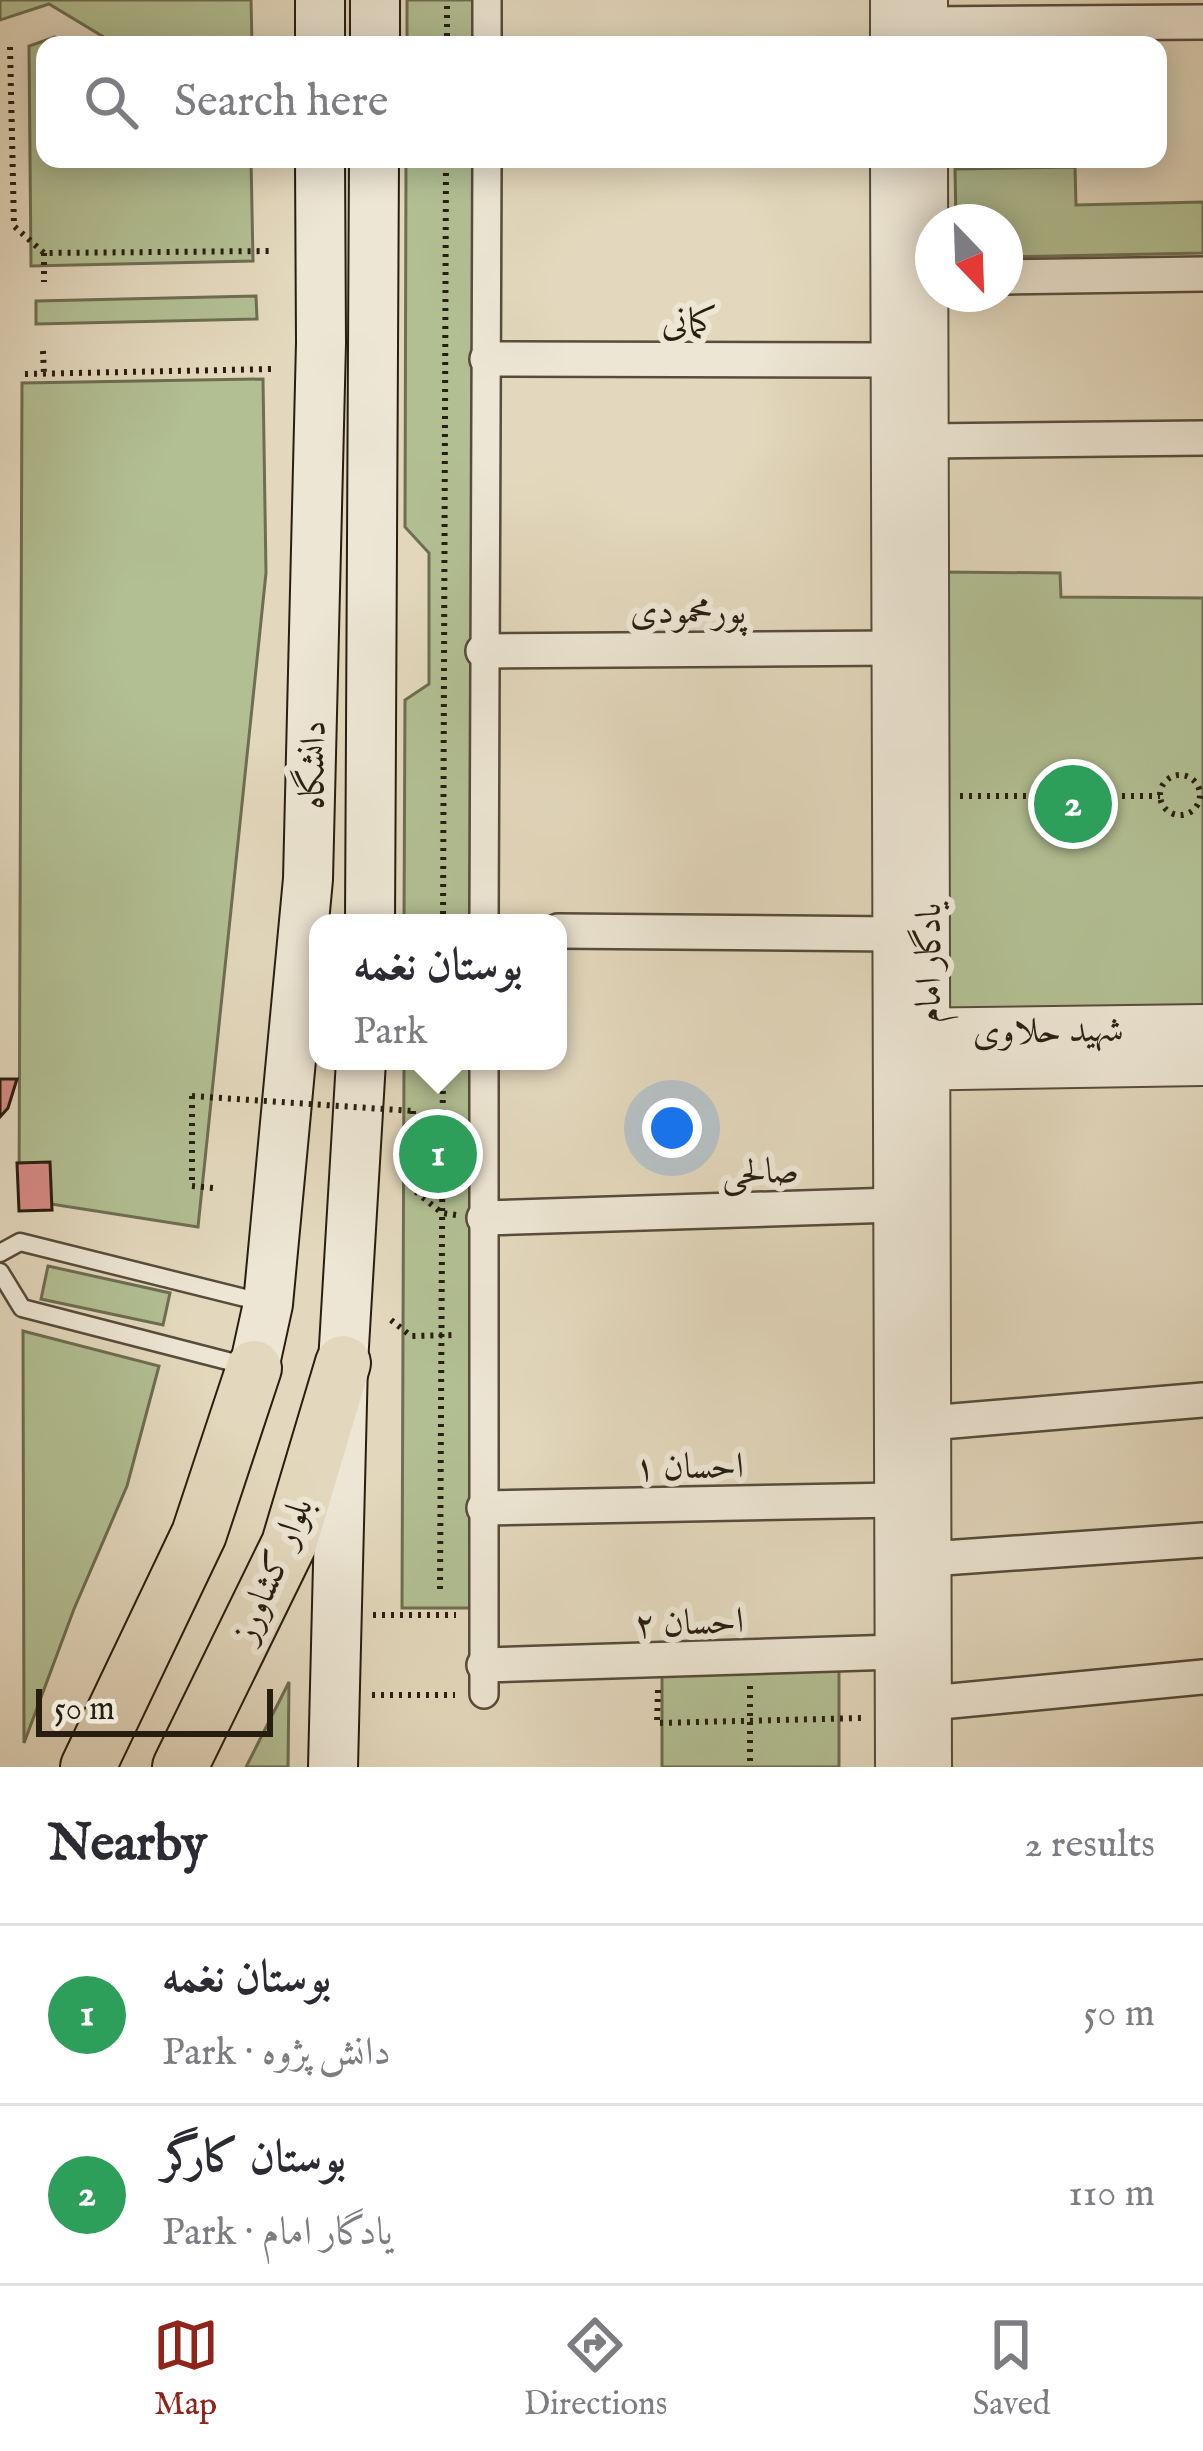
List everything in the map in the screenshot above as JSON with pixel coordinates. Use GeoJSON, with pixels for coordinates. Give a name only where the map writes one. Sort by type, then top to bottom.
{"type":"FeatureCollection","features":[{"type":"Feature","properties":{"kind":"main road"},"geometry":{"type":"LineString","coordinates":[[320,0],[320,36]]}},
{"type":"Feature","properties":{"kind":"main road"},"geometry":{"type":"LineString","coordinates":[[374,36],[375,0]]}},
{"type":"Feature","properties":{"kind":"main road","name":"دانشگاه"},"geometry":{"type":"LineString","coordinates":[[254,1368],[268,1304],[308,879],[321,343],[320,168]]}},
{"type":"Feature","properties":{"kind":"main road","name":"دانشگاه"},"geometry":{"type":"LineString","coordinates":[[370,914],[374,168]]}},
{"type":"Feature","properties":{"kind":"main road"},"geometry":{"type":"LineString","coordinates":[[333,1767],[343,1363],[360,1070]]}},
{"type":"Feature","properties":{"kind":"main road","name":"بلوار کشاورز"},"geometry":{"type":"LineString","coordinates":[[180,1767],[290,1544],[343,1363]]}},
{"type":"Feature","properties":{"kind":"main road"},"geometry":{"type":"LineString","coordinates":[[88,1767],[199,1534],[254,1368]]}},
{"type":"Feature","properties":{"kind":"street"},"geometry":{"type":"LineString","coordinates":[[487,0],[487,36]]}},
{"type":"Feature","properties":{"kind":"street"},"geometry":{"type":"LineString","coordinates":[[912,23],[1203,22]]}},
{"type":"Feature","properties":{"kind":"street"},"geometry":{"type":"LineString","coordinates":[[484,914],[487,168]]}},
{"type":"Feature","properties":{"kind":"street","name":"یادگار امام"},"geometry":{"type":"LineString","coordinates":[[892,168],[894,934],[911,1050],[929,1423],[929,1559],[913,1710],[897,1767]]}},
{"type":"Feature","properties":{"kind":"street","name":"یادگار امام"},"geometry":{"type":"LineString","coordinates":[[926,168],[927,204]]}},
{"type":"Feature","properties":{"kind":"street"},"geometry":{"type":"LineString","coordinates":[[1023,277],[1203,274]]}},
{"type":"Feature","properties":{"kind":"street","name":"یادگار امام"},"geometry":{"type":"LineString","coordinates":[[928,312],[926,796],[911,1050],[894,1204],[896,1652],[930,1767]]}},
{"type":"Feature","properties":{"kind":"street","name":"کمانی"},"geometry":{"type":"LineString","coordinates":[[487,358],[892,360]]}},
{"type":"Feature","properties":{"kind":"street"},"geometry":{"type":"LineString","coordinates":[[925,441],[1203,438]]}},
{"type":"Feature","properties":{"kind":"street","name":"پورمحمودی"},"geometry":{"type":"LineString","coordinates":[[484,650],[893,648]]}},
{"type":"Feature","properties":{"kind":"street"},"geometry":{"type":"LineString","coordinates":[[567,931],[894,934]]}},
{"type":"Feature","properties":{"kind":"street","name":"شهید حلاوی"},"geometry":{"type":"LineString","coordinates":[[911,1050],[1203,1026]]}},
{"type":"Feature","properties":{"kind":"street","name":"شهید حلاوی"},"geometry":{"type":"LineString","coordinates":[[911,1050],[1203,1064]]}},
{"type":"Feature","properties":{"kind":"street"},"geometry":{"type":"LineString","coordinates":[[484,1070],[484,1680]]}},
{"type":"Feature","properties":{"kind":"street","name":"صالحی"},"geometry":{"type":"LineString","coordinates":[[484,1218],[894,1204]]}},
{"type":"Feature","properties":{"kind":"street"},"geometry":{"type":"LineString","coordinates":[[929,1423],[1203,1400]]}},
{"type":"Feature","properties":{"kind":"street","name":"احسان ۱"},"geometry":{"type":"LineString","coordinates":[[484,1508],[896,1500]]}},
{"type":"Feature","properties":{"kind":"street"},"geometry":{"type":"LineString","coordinates":[[929,1559],[1203,1540]]}},
{"type":"Feature","properties":{"kind":"street","name":"احسان ۲"},"geometry":{"type":"LineString","coordinates":[[484,1680],[750,1658],[896,1652]]}},
{"type":"Feature","properties":{"kind":"street"},"geometry":{"type":"LineString","coordinates":[[913,1710],[1203,1677]]}},
{"type":"Feature","properties":{"kind":"lane"},"geometry":{"type":"LineString","coordinates":[[0,1253],[20,1242],[268,1304]]}},
{"type":"Feature","properties":{"kind":"lane"},"geometry":{"type":"LineString","coordinates":[[0,1271],[22,1308],[254,1368]]}},
{"type":"Feature","properties":{"kind":"path"},"geometry":{"type":"LineString","coordinates":[[447,0],[447,36]]}},
{"type":"Feature","properties":{"kind":"path"},"geometry":{"type":"LineString","coordinates":[[10,47],[14,226],[44,253],[271,251]]}},
{"type":"Feature","properties":{"kind":"path"},"geometry":{"type":"LineString","coordinates":[[443,914],[446,168]]}},
{"type":"Feature","properties":{"kind":"path"},"geometry":{"type":"LineString","coordinates":[[44,253],[44,282]]}},
{"type":"Feature","properties":{"kind":"path"},"geometry":{"type":"LineString","coordinates":[[43,351],[44,374]]}},
{"type":"Feature","properties":{"kind":"path"},"geometry":{"type":"LineString","coordinates":[[25,374],[274,369]]}},
{"type":"Feature","properties":{"kind":"path"},"geometry":{"type":"LineString","coordinates":[[1185,776],[1193,779],[1202,796],[1193,811],[1176,815],[1162,805],[1160,796],[1167,780],[1185,776]]}},
{"type":"Feature","properties":{"kind":"path"},"geometry":{"type":"LineString","coordinates":[[926,796],[1160,796]]}},
{"type":"Feature","properties":{"kind":"path"},"geometry":{"type":"LineString","coordinates":[[440,1589],[442,1070]]}},
{"type":"Feature","properties":{"kind":"path"},"geometry":{"type":"LineString","coordinates":[[213,1188],[192,1186],[192,1096],[412,1111],[415,1191],[442,1213]]}},
{"type":"Feature","properties":{"kind":"path"},"geometry":{"type":"LineString","coordinates":[[391,1320],[411,1336],[483,1335]]}},
{"type":"Feature","properties":{"kind":"path"},"geometry":{"type":"LineString","coordinates":[[338,1614],[484,1616]]}},
{"type":"Feature","properties":{"kind":"path"},"geometry":{"type":"LineString","coordinates":[[750,1658],[750,1767]]}},
{"type":"Feature","properties":{"kind":"path"},"geometry":{"type":"LineString","coordinates":[[337,1696],[484,1680]]}},
{"type":"Feature","properties":{"kind":"path"},"geometry":{"type":"LineString","coordinates":[[658,1688],[657,1723],[750,1723],[913,1710]]}},
{"type":"Feature","properties":{"kind":"green space"},"geometry":{"type":"Polygon","coordinates":[[[0,0],[251,0],[252,36],[102,36],[49,4],[0,20],[0,0]]]}},
{"type":"Feature","properties":{"kind":"green space"},"geometry":{"type":"Polygon","coordinates":[[[407,0],[476,0],[475,36],[407,36],[407,0]]]}},
{"type":"Feature","properties":{"kind":"green space"},"geometry":{"type":"Polygon","coordinates":[[[36,44],[36,168],[251,168],[253,261],[31,266],[29,46],[36,44]]]}},
{"type":"Feature","properties":{"kind":"green space"},"geometry":{"type":"Polygon","coordinates":[[[406,168],[475,168],[473,914],[404,914],[405,700],[429,684],[429,553],[405,527],[406,168]]]}},
{"type":"Feature","properties":{"kind":"green space"},"geometry":{"type":"Polygon","coordinates":[[[1075,168],[1076,205],[1203,202],[1203,253],[1023,257],[1023,204],[956,204],[955,169],[1075,168]]]}},
{"type":"Feature","properties":{"kind":"green space"},"geometry":{"type":"Polygon","coordinates":[[[256,296],[257,319],[36,324],[36,301],[256,296]]]}},
{"type":"Feature","properties":{"kind":"green space"},"geometry":{"type":"Polygon","coordinates":[[[263,379],[266,573],[198,1227],[19,1199],[22,383],[263,379]]]}},
{"type":"Feature","properties":{"kind":"green space"},"geometry":{"type":"Polygon","coordinates":[[[944,572],[1060,573],[1061,597],[1203,598],[1203,1011],[942,1011],[944,572]]]}},
{"type":"Feature","properties":{"kind":"green space"},"geometry":{"type":"Polygon","coordinates":[[[404,1070],[473,1070],[471,1608],[402,1608],[404,1070]]]}},
{"type":"Feature","properties":{"kind":"green space"},"geometry":{"type":"Polygon","coordinates":[[[48,1266],[170,1293],[163,1325],[41,1299],[48,1266]]]}},
{"type":"Feature","properties":{"kind":"green space"},"geometry":{"type":"Polygon","coordinates":[[[23,1331],[159,1366],[127,1486],[24,1743],[23,1331]]]}},
{"type":"Feature","properties":{"kind":"green space"},"geometry":{"type":"Polygon","coordinates":[[[839,1667],[839,1767],[662,1767],[662,1668],[839,1667]]]}},
{"type":"Feature","properties":{"kind":"green space"},"geometry":{"type":"Polygon","coordinates":[[[289,1682],[288,1767],[246,1767],[289,1682]]]}},
{"type":"Feature","properties":{"kind":"building"},"geometry":{"type":"Polygon","coordinates":[[[0,1079],[17,1079],[8,1108],[0,1117],[0,1079]]]}},
{"type":"Feature","properties":{"kind":"building"},"geometry":{"type":"Polygon","coordinates":[[[50,1162],[52,1210],[19,1211],[17,1163],[50,1162]]]}},
{"type":"Feature","properties":{"kind":"place","name":"بوستان کارگر"},"geometry":{"type":"Point","coordinates":[1073,804]}},
{"type":"Feature","properties":{"kind":"place","name":"بوستان نغمه"},"geometry":{"type":"Point","coordinates":[438,1154]}}]}
